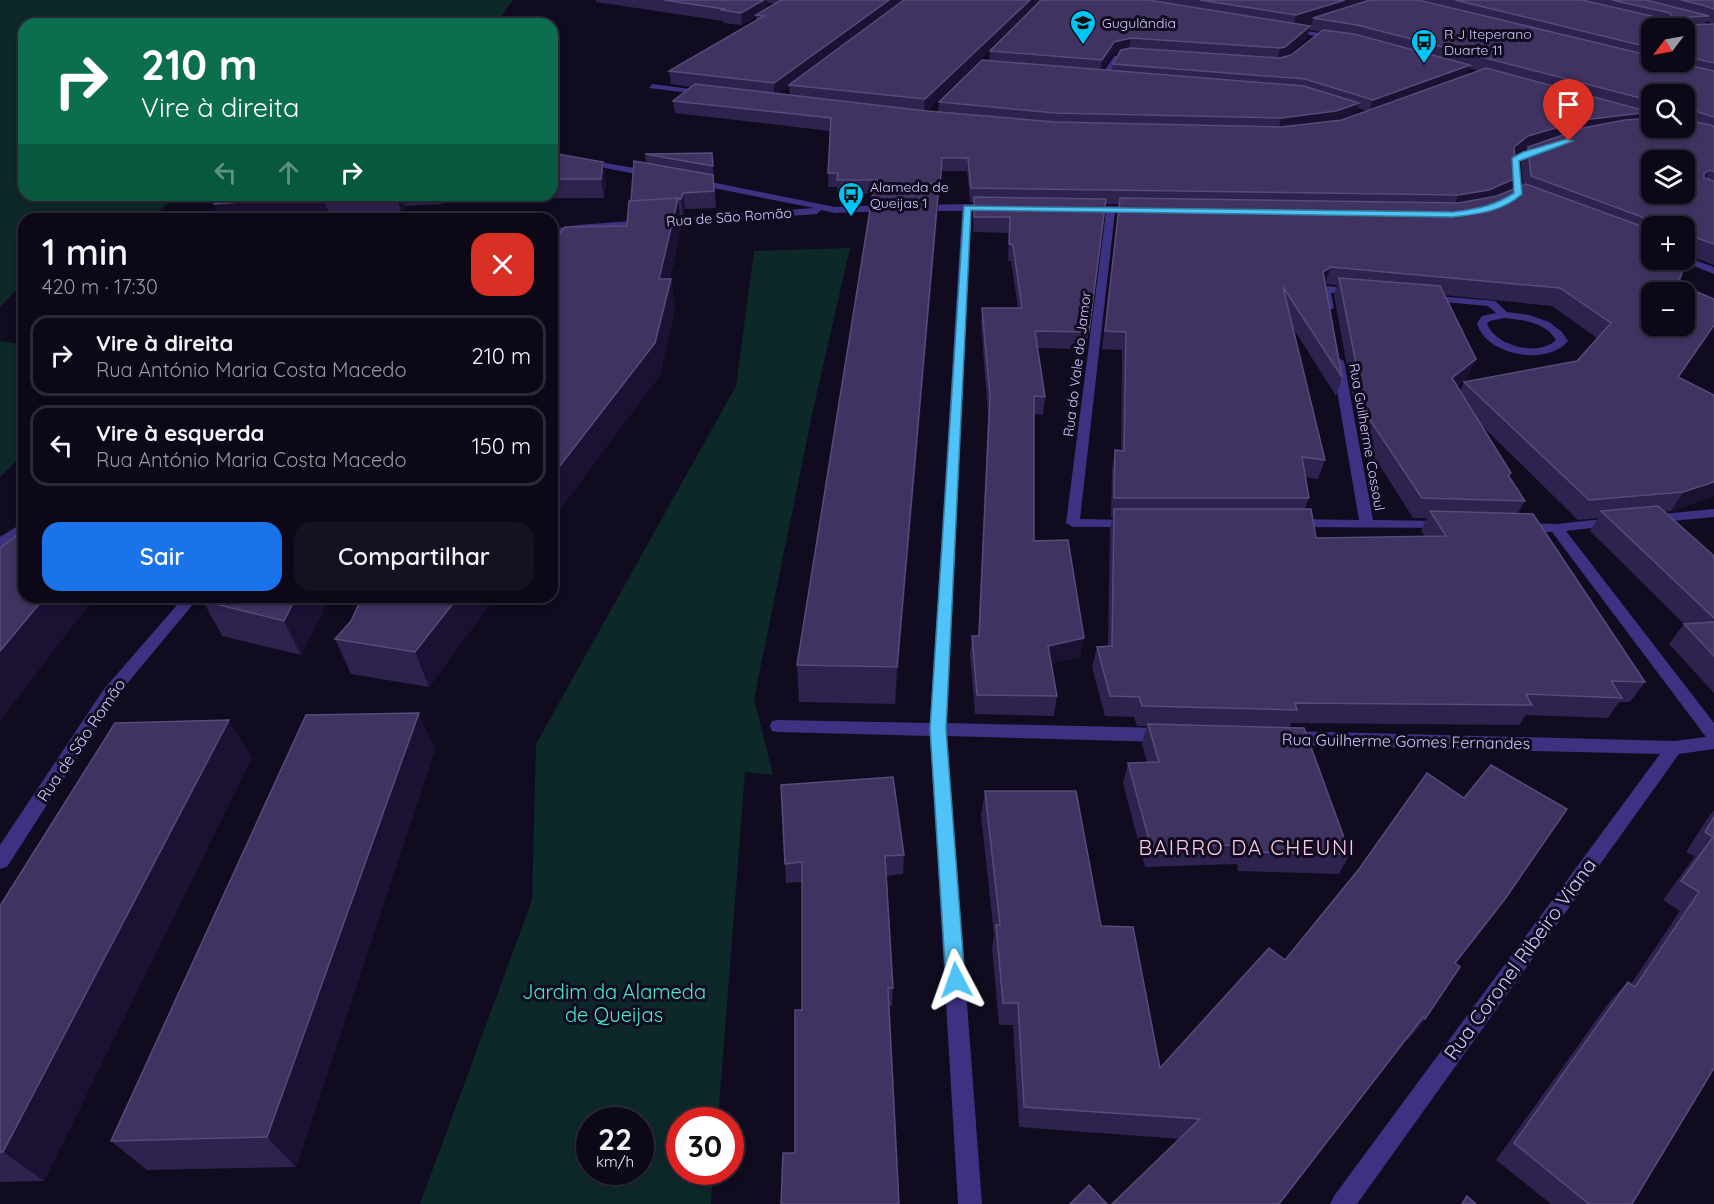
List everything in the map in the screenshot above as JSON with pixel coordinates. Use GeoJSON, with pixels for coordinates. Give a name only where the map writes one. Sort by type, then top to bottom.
{"type":"FeatureCollection","features":[{"type":"Feature","properties":{"kind":"street"},"geometry":{"type":"LineString","coordinates":[[1293,31],[1310,26]]}},
{"type":"Feature","properties":{"kind":"street"},"geometry":{"type":"LineString","coordinates":[[1282,29],[1315,37],[1351,41]]}},
{"type":"Feature","properties":{"kind":"street"},"geometry":{"type":"LineString","coordinates":[[1103,79],[1116,57],[1129,55],[1152,57]]}},
{"type":"Feature","properties":{"kind":"street"},"geometry":{"type":"LineString","coordinates":[[1091,78],[1113,80]]}},
{"type":"Feature","properties":{"kind":"street"},"geometry":{"type":"LineString","coordinates":[[662,80],[652,86],[720,94]]}},
{"type":"Feature","properties":{"kind":"street"},"geometry":{"type":"LineString","coordinates":[[1518,194],[1515,160],[1558,144]]}},
{"type":"Feature","properties":{"kind":"street"},"geometry":{"type":"LineString","coordinates":[[558,157],[657,175]]}},
{"type":"Feature","properties":{"kind":"street"},"geometry":{"type":"LineString","coordinates":[[691,181],[835,210],[900,208]]}},
{"type":"Feature","properties":{"kind":"street"},"geometry":{"type":"LineString","coordinates":[[1518,194],[1529,198]]}},
{"type":"Feature","properties":{"kind":"street"},"geometry":{"type":"LineString","coordinates":[[1501,205],[1518,194]]}},
{"type":"Feature","properties":{"kind":"street"},"geometry":{"type":"LineString","coordinates":[[967,207],[938,729],[970,1204]]}},
{"type":"Feature","properties":{"kind":"street"},"geometry":{"type":"LineString","coordinates":[[911,208],[1002,208]]}},
{"type":"Feature","properties":{"kind":"street"},"geometry":{"type":"LineString","coordinates":[[1080,209],[1147,209]]}},
{"type":"Feature","properties":{"kind":"street","name":"Rua do Vale do Jamor"},"geometry":{"type":"LineString","coordinates":[[1111,209],[1072,523],[1143,523]]}},
{"type":"Feature","properties":{"kind":"street","name":"Rua de São Romão"},"geometry":{"type":"LineString","coordinates":[[558,231],[589,227],[835,210]]}},
{"type":"Feature","properties":{"kind":"street"},"geometry":{"type":"LineString","coordinates":[[1695,263],[1714,271]]}},
{"type":"Feature","properties":{"kind":"street"},"geometry":{"type":"LineString","coordinates":[[1332,324],[1325,289],[1361,292]]}},
{"type":"Feature","properties":{"kind":"street"},"geometry":{"type":"LineString","coordinates":[[1408,296],[1491,303],[1504,315],[1530,318],[1553,329],[1560,335],[1562,341],[1560,346],[1541,352],[1528,351],[1492,339],[1485,333],[1482,323],[1486,318],[1504,315]]}},
{"type":"Feature","properties":{"kind":"street","name":"Rua Guilherme Cossoul"},"geometry":{"type":"LineString","coordinates":[[1336,347],[1367,523]]}},
{"type":"Feature","properties":{"kind":"street"},"geometry":{"type":"LineString","coordinates":[[1509,526],[1556,528],[1714,513]]}},
{"type":"Feature","properties":{"kind":"street"},"geometry":{"type":"LineString","coordinates":[[1285,523],[1462,525]]}},
{"type":"Feature","properties":{"kind":"street"},"geometry":{"type":"LineString","coordinates":[[1556,528],[1714,735]]}},
{"type":"Feature","properties":{"kind":"street"},"geometry":{"type":"LineString","coordinates":[[0,544],[18,530]]}},
{"type":"Feature","properties":{"kind":"street","name":"Rua de São Romão"},"geometry":{"type":"LineString","coordinates":[[0,861],[110,693],[187,603]]}},
{"type":"Feature","properties":{"kind":"street"},"geometry":{"type":"LineString","coordinates":[[778,726],[1175,735]]}},
{"type":"Feature","properties":{"kind":"street","name":"Rua Guilherme Gomes Fernandes"},"geometry":{"type":"LineString","coordinates":[[1270,737],[1674,748]]}},
{"type":"Feature","properties":{"kind":"street"},"geometry":{"type":"LineString","coordinates":[[1674,748],[1714,742]]}},
{"type":"Feature","properties":{"kind":"street","name":"Rua Coronel Ribeiro Viana"},"geometry":{"type":"LineString","coordinates":[[1342,1204],[1674,748]]}},
{"type":"Feature","properties":{"kind":"green space"},"geometry":{"type":"Polygon","coordinates":[[[0,0],[513,0],[500,18],[18,18],[18,201],[172,201],[156,213],[18,213],[18,288],[0,307],[0,0]]]}},
{"type":"Feature","properties":{"kind":"green space","name":"Jardim da Alameda de Queijas"},"geometry":{"type":"Polygon","coordinates":[[[850,248],[813,410],[754,699],[773,775],[745,772],[719,1107],[666,1107],[666,1185],[712,1185],[711,1204],[420,1204],[532,900],[536,744],[736,386],[754,251],[850,248]]]}},
{"type":"Feature","properties":{"kind":"green space"},"geometry":{"type":"Polygon","coordinates":[[[0,341],[18,344],[18,460],[0,477],[0,341]]]}},
{"type":"Feature","properties":{"kind":"building"},"geometry":{"type":"Polygon","coordinates":[[[664,0],[764,0],[741,13],[664,0]]]}},
{"type":"Feature","properties":{"kind":"building"},"geometry":{"type":"Polygon","coordinates":[[[781,0],[889,0],[774,83],[669,71],[764,16],[756,15],[781,0]]]}},
{"type":"Feature","properties":{"kind":"building"},"geometry":{"type":"Polygon","coordinates":[[[904,0],[1030,0],[925,99],[789,85],[904,0]]]}},
{"type":"Feature","properties":{"kind":"building"},"geometry":{"type":"Polygon","coordinates":[[[1041,0],[1148,0],[1310,26],[1285,47],[1280,48],[1131,38],[1114,42],[1102,60],[990,51],[1041,0]]]}},
{"type":"Feature","properties":{"kind":"building"},"geometry":{"type":"Polygon","coordinates":[[[1200,0],[1345,0],[1296,15],[1200,0]]]}},
{"type":"Feature","properties":{"kind":"building"},"geometry":{"type":"Polygon","coordinates":[[[1370,0],[1418,0],[1641,53],[1641,72],[1695,72],[1695,67],[1714,71],[1714,117],[1695,111],[1695,84],[1641,84],[1641,98],[1357,25],[1313,18],[1370,0]]]}},
{"type":"Feature","properties":{"kind":"building"},"geometry":{"type":"Polygon","coordinates":[[[1455,0],[1582,0],[1660,18],[1641,18],[1641,45],[1455,0]]]}},
{"type":"Feature","properties":{"kind":"building"},"geometry":{"type":"Polygon","coordinates":[[[1612,0],[1646,0],[1709,16],[1660,18],[1672,16],[1670,13],[1612,0]]]}},
{"type":"Feature","properties":{"kind":"building"},"geometry":{"type":"Polygon","coordinates":[[[1681,0],[1714,0],[1714,9],[1702,5],[1681,0]]]}},
{"type":"Feature","properties":{"kind":"building"},"geometry":{"type":"Polygon","coordinates":[[[1714,24],[1714,63],[1695,59],[1695,25],[1714,24]]]}},
{"type":"Feature","properties":{"kind":"building"},"geometry":{"type":"Polygon","coordinates":[[[1323,30],[1354,34],[1470,65],[1373,100],[1305,79],[1113,64],[1121,50],[1131,48],[1280,58],[1291,55],[1323,30]]]}},
{"type":"Feature","properties":{"kind":"building"},"geometry":{"type":"Polygon","coordinates":[[[982,60],[1304,86],[1359,103],[1336,111],[1281,118],[1055,113],[939,102],[982,60]]]}},
{"type":"Feature","properties":{"kind":"building"},"geometry":{"type":"Polygon","coordinates":[[[1486,68],[1641,110],[1641,113],[1583,120],[1528,136],[1514,147],[1516,178],[1489,190],[1458,195],[971,188],[968,158],[942,158],[940,188],[939,183],[876,185],[877,180],[837,180],[838,173],[828,173],[831,118],[673,101],[695,84],[927,111],[1055,122],[1281,127],[1342,120],[1486,68]]]}},
{"type":"Feature","properties":{"kind":"building"},"geometry":{"type":"Polygon","coordinates":[[[1641,119],[1641,138],[1695,138],[1695,122],[1714,126],[1714,172],[1710,170],[1704,174],[1704,178],[1714,181],[1714,244],[1695,237],[1695,216],[1641,217],[1531,176],[1528,147],[1583,128],[1641,119]]]}},
{"type":"Feature","properties":{"kind":"building"},"geometry":{"type":"Polygon","coordinates":[[[712,153],[713,166],[645,154],[712,153]]]}},
{"type":"Feature","properties":{"kind":"building"},"geometry":{"type":"Polygon","coordinates":[[[558,154],[603,162],[601,179],[558,179],[558,154]]]}},
{"type":"Feature","properties":{"kind":"building"},"geometry":{"type":"Polygon","coordinates":[[[634,161],[713,175],[714,191],[683,193],[681,199],[631,201],[634,161]]]}},
{"type":"Feature","properties":{"kind":"building"},"geometry":{"type":"Polygon","coordinates":[[[939,183],[897,667],[797,665],[874,185],[939,183]]]}},
{"type":"Feature","properties":{"kind":"building"},"geometry":{"type":"Polygon","coordinates":[[[1526,184],[1641,226],[1641,270],[1683,270],[1679,282],[1641,282],[1641,336],[1695,336],[1695,291],[1714,299],[1714,325],[1678,377],[1714,395],[1714,482],[1683,492],[1589,500],[1464,382],[1577,361],[1611,323],[1560,288],[1331,267],[1323,272],[1342,377],[1283,287],[1325,460],[1302,457],[1309,498],[1114,498],[1115,450],[1124,451],[1126,332],[1105,331],[1120,198],[1459,203],[1497,196],[1526,184]]]}},
{"type":"Feature","properties":{"kind":"building"},"geometry":{"type":"Polygon","coordinates":[[[974,197],[1106,199],[1089,332],[1035,331],[1045,397],[1034,396],[1034,541],[1068,540],[1084,638],[1048,646],[1057,696],[977,695],[972,636],[979,636],[990,397],[982,308],[1022,308],[1013,245],[1009,244],[1010,217],[974,217],[974,197]]]}},
{"type":"Feature","properties":{"kind":"building"},"geometry":{"type":"Polygon","coordinates":[[[678,198],[659,279],[671,279],[655,343],[558,468],[558,236],[565,227],[627,226],[629,201],[678,198]]]}},
{"type":"Feature","properties":{"kind":"building"},"geometry":{"type":"Polygon","coordinates":[[[216,201],[256,201],[214,204],[216,201]]]}},
{"type":"Feature","properties":{"kind":"building"},"geometry":{"type":"Polygon","coordinates":[[[1339,278],[1440,286],[1476,359],[1452,378],[1511,473],[1508,475],[1525,501],[1422,498],[1366,414],[1339,278]]]}},
{"type":"Feature","properties":{"kind":"building"},"geometry":{"type":"Polygon","coordinates":[[[1658,506],[1714,556],[1714,618],[1601,511],[1658,506]]]}},
{"type":"Feature","properties":{"kind":"building"},"geometry":{"type":"Polygon","coordinates":[[[1114,509],[1311,509],[1316,538],[1446,536],[1430,511],[1533,514],[1645,682],[1611,681],[1622,698],[1526,694],[1532,705],[1295,703],[1297,710],[1142,706],[1139,697],[1110,696],[1097,647],[1112,646],[1114,509]]]}},
{"type":"Feature","properties":{"kind":"building"},"geometry":{"type":"Polygon","coordinates":[[[18,534],[18,603],[40,603],[0,651],[0,548],[18,534]]]}},
{"type":"Feature","properties":{"kind":"building"},"geometry":{"type":"Polygon","coordinates":[[[211,603],[293,603],[284,621],[211,603]]]}},
{"type":"Feature","properties":{"kind":"building"},"geometry":{"type":"Polygon","coordinates":[[[359,603],[453,603],[415,652],[335,639],[351,621],[359,603]]]}},
{"type":"Feature","properties":{"kind":"building"},"geometry":{"type":"Polygon","coordinates":[[[1714,622],[1714,656],[1684,624],[1714,622]]]}},
{"type":"Feature","properties":{"kind":"building"},"geometry":{"type":"Polygon","coordinates":[[[419,713],[267,1137],[111,1141],[306,715],[419,713]]]}},
{"type":"Feature","properties":{"kind":"building"},"geometry":{"type":"Polygon","coordinates":[[[229,720],[3,1152],[0,1152],[0,906],[115,723],[229,720]]]}},
{"type":"Feature","properties":{"kind":"building"},"geometry":{"type":"Polygon","coordinates":[[[1148,724],[1304,728],[1350,854],[1247,852],[1245,845],[1151,847],[1128,763],[1159,762],[1148,724]]]}},
{"type":"Feature","properties":{"kind":"building"},"geometry":{"type":"Polygon","coordinates":[[[1491,765],[1567,809],[1505,899],[1455,963],[1460,967],[1425,1019],[1423,1017],[1279,1204],[1112,1204],[1200,1119],[1024,1107],[1018,1003],[1003,1003],[996,925],[1000,925],[985,791],[1076,791],[1101,926],[1133,927],[1160,1068],[1269,948],[1285,960],[1359,869],[1427,773],[1464,798],[1491,765]]]}},
{"type":"Feature","properties":{"kind":"building"},"geometry":{"type":"Polygon","coordinates":[[[893,777],[904,855],[885,856],[893,988],[888,988],[899,1204],[781,1204],[783,1153],[795,1153],[795,1010],[802,1010],[802,862],[785,864],[781,785],[893,777]]]}},
{"type":"Feature","properties":{"kind":"building"},"geometry":{"type":"Polygon","coordinates":[[[1714,817],[1714,1068],[1632,1204],[1589,1204],[1514,1143],[1628,982],[1635,987],[1699,892],[1681,881],[1713,837],[1705,832],[1714,817]]]}},
{"type":"Feature","properties":{"kind":"building"},"geometry":{"type":"Polygon","coordinates":[[[1089,1185],[1107,1204],[1070,1204],[1089,1185]]]}},
{"type":"Feature","properties":{"kind":"building"},"geometry":{"type":"Polygon","coordinates":[[[1467,1196],[1476,1204],[1462,1204],[1467,1196]]]}},
{"type":"Feature","properties":{"kind":"place","name":"Gugulândia"},"geometry":{"type":"Point","coordinates":[1083,46]}},
{"type":"Feature","properties":{"kind":"place","name":"R J Iteperano Duarte 11"},"geometry":{"type":"Point","coordinates":[1424,65]}},
{"type":"Feature","properties":{"kind":"place","name":"Alameda de Queijas 1"},"geometry":{"type":"Point","coordinates":[851,218]}},
{"type":"Feature","properties":{"kind":"district","name":"BAIRRO DA CHEUNI"},"geometry":{"type":"Point","coordinates":[1247,848]}},
{"type":"Feature","properties":{"kind":"route"},"geometry":{"type":"LineString","coordinates":[[956,980],[938,729],[967,207],[1453,214],[1483,211],[1501,205],[1518,194],[1515,160],[1526,154],[1569,141]]}}]}
